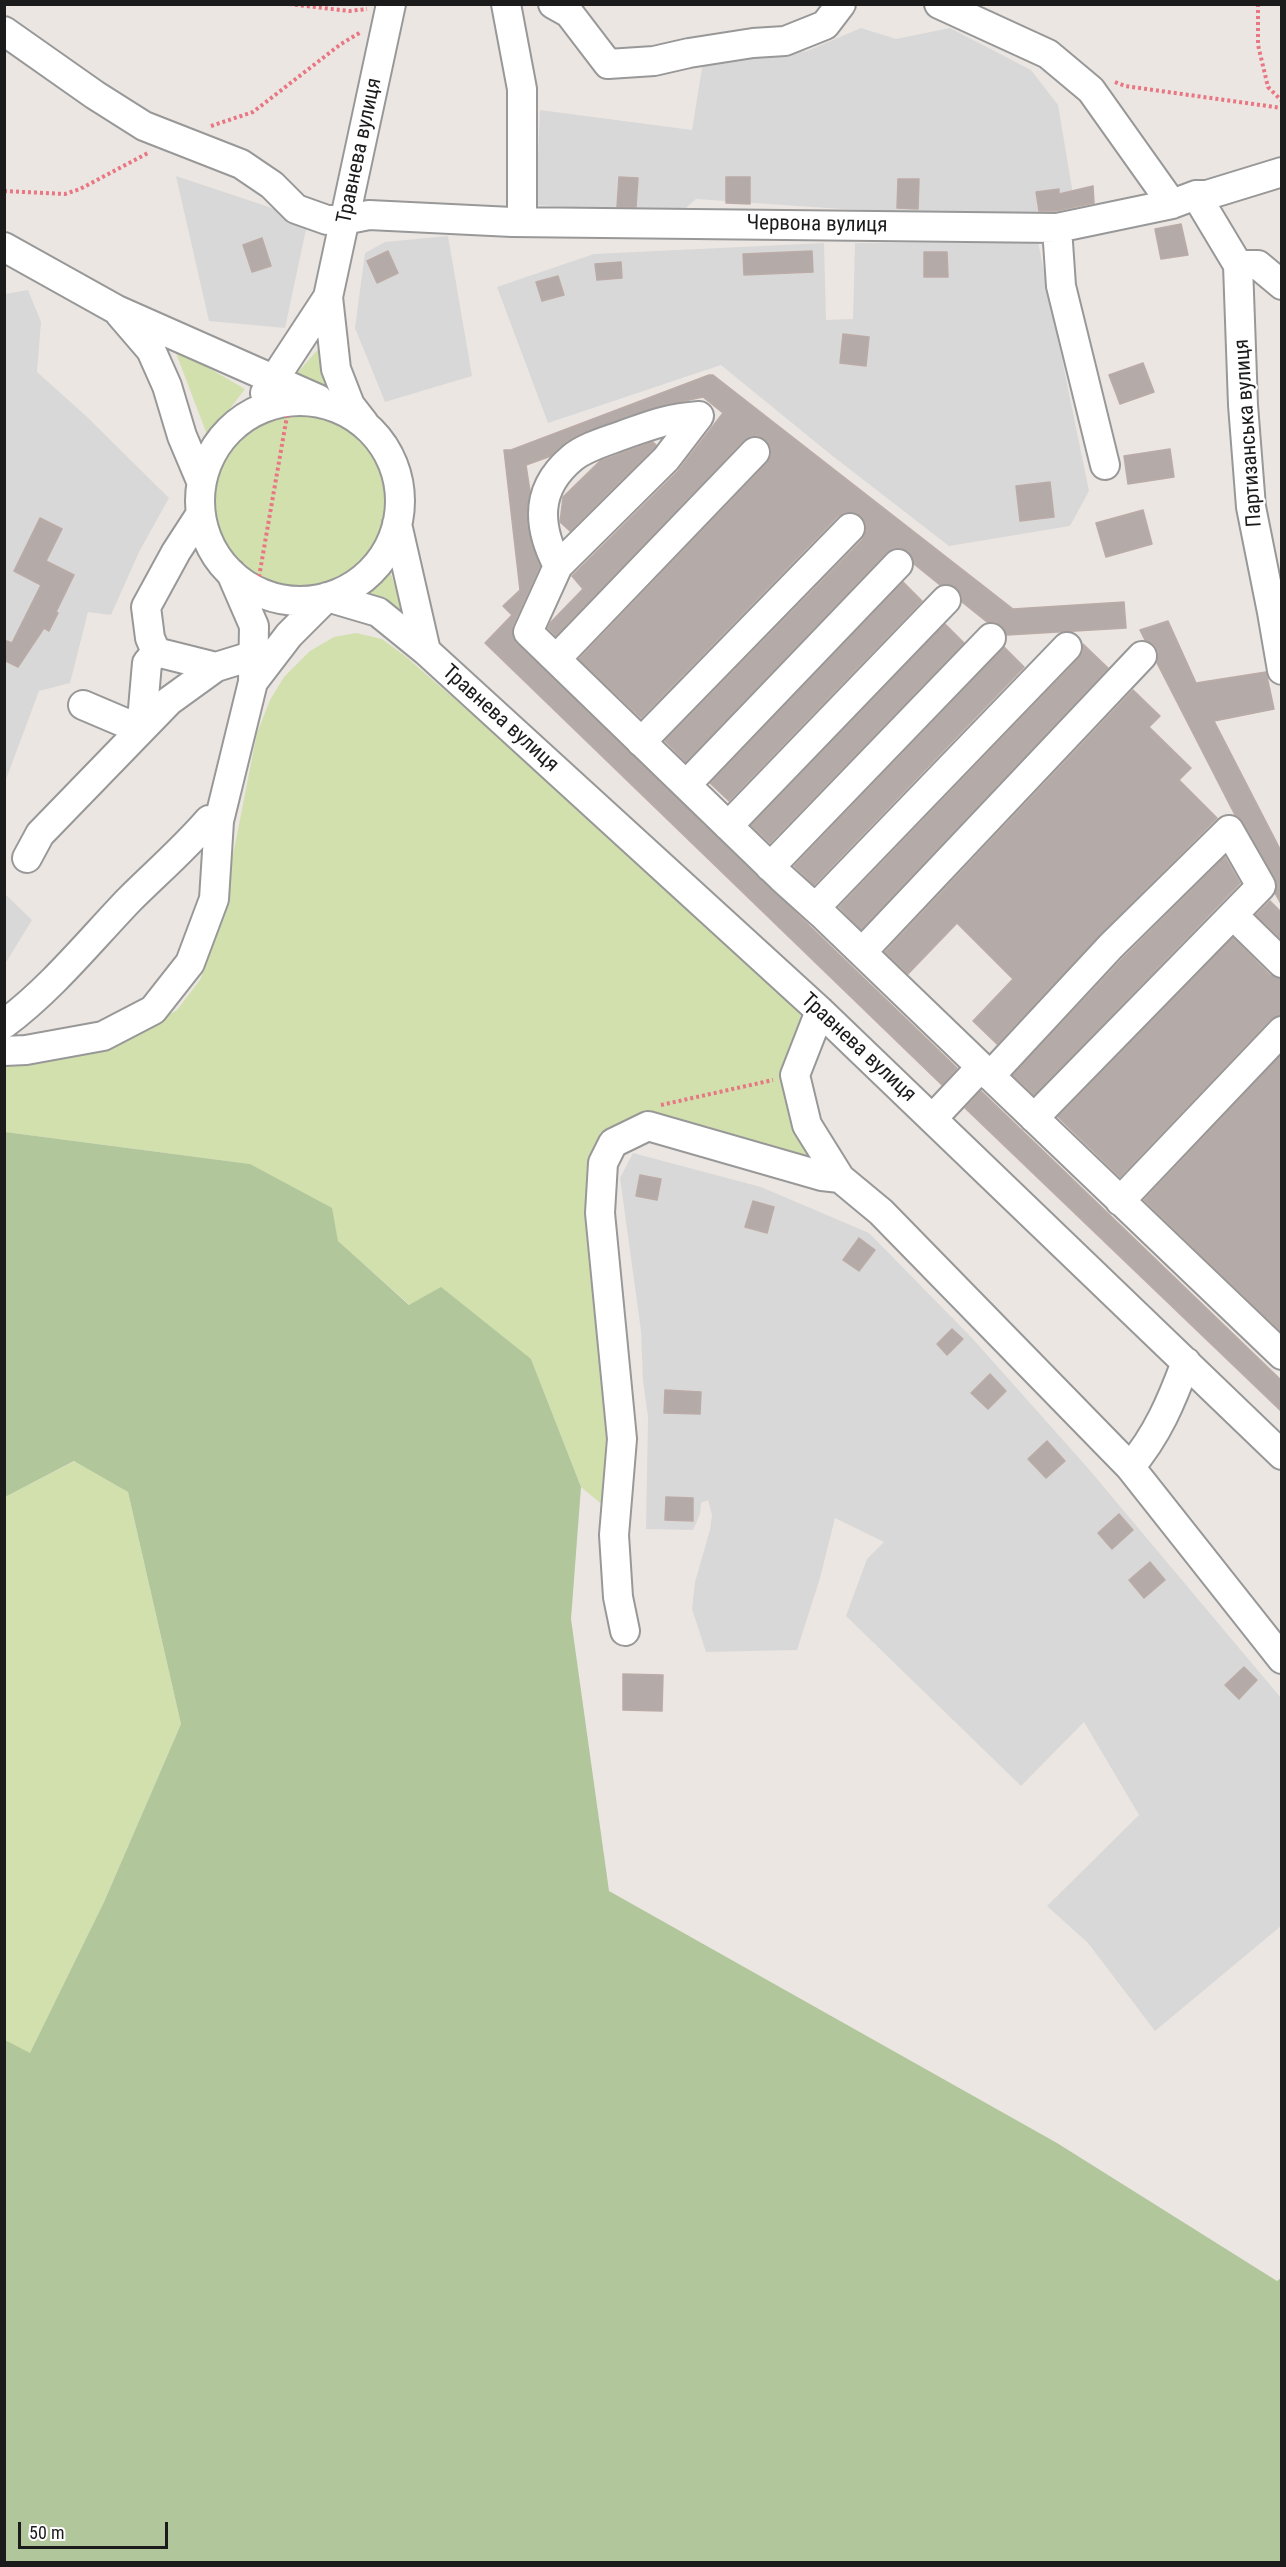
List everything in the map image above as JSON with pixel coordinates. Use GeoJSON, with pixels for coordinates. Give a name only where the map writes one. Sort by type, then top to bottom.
{"type":"FeatureCollection","features":[{"type":"Feature","properties":{"kind":"street"},"geometry":{"type":"LineString","coordinates":[[506,4],[522,89],[522,222]]}},
{"type":"Feature","properties":{"kind":"street"},"geometry":{"type":"LineString","coordinates":[[553,4],[569,14],[608,64],[654,61],[753,43],[785,41],[825,24],[841,4]]}},
{"type":"Feature","properties":{"kind":"street"},"geometry":{"type":"LineString","coordinates":[[939,4],[1048,54],[1091,90],[1238,265],[1258,265],[1281,285]]}},
{"type":"Feature","properties":{"kind":"street","name":"Травнева вулиця"},"geometry":{"type":"LineString","coordinates":[[328,297],[391,5]]}},
{"type":"Feature","properties":{"kind":"street","name":"Червона вулиця"},"geometry":{"type":"LineString","coordinates":[[4,31],[103,101],[144,126],[240,164],[272,184],[296,209],[327,220],[345,220],[369,215],[522,222],[1057,228],[1207,195],[1281,172]]}},
{"type":"Feature","properties":{"kind":"street"},"geometry":{"type":"LineString","coordinates":[[1057,228],[1061,286],[1105,465]]}},
{"type":"Feature","properties":{"kind":"street"},"geometry":{"type":"LineString","coordinates":[[4,247],[117,310],[283,390],[333,406],[367,426]]}},
{"type":"Feature","properties":{"kind":"street","name":"Партизанська вулиця"},"geometry":{"type":"LineString","coordinates":[[1238,265],[1243,405],[1251,507],[1277,607],[1281,670]]}},
{"type":"Feature","properties":{"kind":"street"},"geometry":{"type":"LineString","coordinates":[[4,1051],[26,1050],[103,1036],[153,1010],[190,963],[214,899],[219,821],[254,668],[254,626],[231,573],[211,548],[200,515],[201,481],[214,448],[239,421],[283,390],[328,297]]}},
{"type":"Feature","properties":{"kind":"street"},"geometry":{"type":"LineString","coordinates":[[328,297],[336,369],[350,405],[388,454],[397,478],[397,524],[426,651]]}},
{"type":"Feature","properties":{"kind":"street"},"geometry":{"type":"LineString","coordinates":[[117,310],[151,350],[167,386],[182,436],[201,481]]}},
{"type":"Feature","properties":{"kind":"street"},"geometry":{"type":"LineString","coordinates":[[558,566],[549,549],[542,513],[545,492],[573,457],[604,442],[671,418],[699,416],[666,459],[558,566],[528,632],[770,867],[862,952],[1281,1355]]}},
{"type":"Feature","properties":{"kind":"street"},"geometry":{"type":"LineString","coordinates":[[556,659],[755,452]]}},
{"type":"Feature","properties":{"kind":"street"},"geometry":{"type":"LineString","coordinates":[[156,652],[150,638],[146,607],[176,552],[200,515]]}},
{"type":"Feature","properties":{"kind":"street"},"geometry":{"type":"LineString","coordinates":[[231,573],[260,593],[279,599],[301,601],[327,597],[354,585],[376,566],[394,535],[397,524]]}},
{"type":"Feature","properties":{"kind":"street"},"geometry":{"type":"LineString","coordinates":[[641,742],[850,528]]}},
{"type":"Feature","properties":{"kind":"street"},"geometry":{"type":"LineString","coordinates":[[686,785],[898,564]]}},
{"type":"Feature","properties":{"kind":"street","name":"Травнева вулиця"},"geometry":{"type":"LineString","coordinates":[[327,597],[378,612],[426,651],[820,1011],[1281,1455]]}},
{"type":"Feature","properties":{"kind":"street"},"geometry":{"type":"LineString","coordinates":[[156,652],[216,667],[254,668],[327,597]]}},
{"type":"Feature","properties":{"kind":"street"},"geometry":{"type":"LineString","coordinates":[[728,826],[946,600]]}},
{"type":"Feature","properties":{"kind":"street"},"geometry":{"type":"LineString","coordinates":[[770,867],[992,638]]}},
{"type":"Feature","properties":{"kind":"street"},"geometry":{"type":"LineString","coordinates":[[815,908],[1067,647]]}},
{"type":"Feature","properties":{"kind":"street"},"geometry":{"type":"LineString","coordinates":[[145,725],[143,709],[147,663],[156,652]]}},
{"type":"Feature","properties":{"kind":"street"},"geometry":{"type":"LineString","coordinates":[[862,952],[1143,656]]}},
{"type":"Feature","properties":{"kind":"street"},"geometry":{"type":"LineString","coordinates":[[27,858],[40,834],[145,725],[182,691],[216,667]]}},
{"type":"Feature","properties":{"kind":"street"},"geometry":{"type":"LineString","coordinates":[[83,705],[123,722],[145,725]]}},
{"type":"Feature","properties":{"kind":"street"},"geometry":{"type":"LineString","coordinates":[[4,1024],[48,986],[209,820],[219,821]]}},
{"type":"Feature","properties":{"kind":"street"},"geometry":{"type":"LineString","coordinates":[[933,1118],[986,1071],[1229,830],[1260,886],[1034,1118]]}},
{"type":"Feature","properties":{"kind":"street"},"geometry":{"type":"LineString","coordinates":[[1233,915],[1281,963]]}},
{"type":"Feature","properties":{"kind":"street"},"geometry":{"type":"LineString","coordinates":[[820,1011],[795,1075],[807,1125],[840,1178],[880,1212],[1130,1467],[1281,1659]]}},
{"type":"Feature","properties":{"kind":"street"},"geometry":{"type":"LineString","coordinates":[[1120,1201],[1281,1031]]}},
{"type":"Feature","properties":{"kind":"street"},"geometry":{"type":"LineString","coordinates":[[625,1631],[615,1568],[614,1535],[622,1439],[600,1213],[603,1163],[613,1143],[648,1126],[822,1176],[840,1178]]}},
{"type":"Feature","properties":{"kind":"street"},"geometry":{"type":"LineString","coordinates":[[1130,1467],[1147,1448],[1165,1414],[1186,1362]]}},
{"type":"Feature","properties":{"kind":"path"},"geometry":{"type":"LineString","coordinates":[[289,4],[349,11],[391,5]]}},
{"type":"Feature","properties":{"kind":"path"},"geometry":{"type":"LineString","coordinates":[[1258,4],[1258,45],[1268,87],[1281,101]]}},
{"type":"Feature","properties":{"kind":"path"},"geometry":{"type":"LineString","coordinates":[[1114,81],[1125,86],[1281,108]]}},
{"type":"Feature","properties":{"kind":"path"},"geometry":{"type":"LineString","coordinates":[[260,593],[259,579],[283,390]]}},
{"type":"Feature","properties":{"kind":"path"},"geometry":{"type":"LineString","coordinates":[[658,1106],[795,1075]]}},
{"type":"Feature","properties":{"kind":"shaded area"},"geometry":{"type":"Polygon","coordinates":[[[861,28],[896,39],[950,28],[1031,70],[1058,105],[1076,212],[1039,217],[842,209],[696,199],[680,213],[536,205],[540,110],[692,130],[703,62],[807,51],[861,28]]]}},
{"type":"Feature","properties":{"kind":"shaded area"},"geometry":{"type":"Polygon","coordinates":[[[176,176],[308,220],[285,328],[209,321],[176,176]]]}},
{"type":"Feature","properties":{"kind":"shaded area"},"geometry":{"type":"Polygon","coordinates":[[[448,236],[472,376],[385,402],[355,328],[365,253],[385,242],[448,236]]]}},
{"type":"Feature","properties":{"kind":"shaded area"},"geometry":{"type":"Polygon","coordinates":[[[1038,242],[1089,491],[1070,526],[949,546],[830,454],[721,365],[548,423],[497,287],[594,254],[824,243],[826,320],[853,319],[855,243],[1038,242]]]}},
{"type":"Feature","properties":{"kind":"shaded area"},"geometry":{"type":"Polygon","coordinates":[[[28,290],[41,322],[37,372],[85,415],[169,498],[139,552],[111,615],[88,612],[70,683],[39,691],[5,782],[5,294],[28,290]]]}},
{"type":"Feature","properties":{"kind":"shaded area"},"geometry":{"type":"Polygon","coordinates":[[[5,894],[32,920],[5,964],[5,894]]]}},
{"type":"Feature","properties":{"kind":"shaded area"},"geometry":{"type":"Polygon","coordinates":[[[633,1153],[761,1187],[869,1233],[972,1338],[1087,1467],[1281,1698],[1281,1926],[1155,2031],[1088,1943],[1047,1906],[1139,1815],[1084,1722],[1021,1786],[846,1616],[867,1559],[884,1542],[835,1518],[820,1578],[797,1650],[706,1652],[692,1609],[695,1582],[710,1530],[712,1515],[708,1500],[701,1503],[700,1514],[693,1530],[646,1529],[648,1417],[643,1381],[641,1331],[620,1178],[633,1153]]]}},
{"type":"Feature","properties":{"kind":"green space"},"geometry":{"type":"Polygon","coordinates":[[[320,347],[334,398],[291,380],[320,347]]]}},
{"type":"Feature","properties":{"kind":"green space"},"geometry":{"type":"Polygon","coordinates":[[[174,348],[245,389],[208,437],[174,348]]]}},
{"type":"Feature","properties":{"kind":"green space"},"geometry":{"type":"Polygon","coordinates":[[[300,415],[333,422],[362,440],[380,469],[387,502],[380,535],[362,564],[333,582],[300,589],[267,582],[238,564],[220,535],[213,502],[220,469],[238,440],[267,422],[300,415]]]}},
{"type":"Feature","properties":{"kind":"green space"},"geometry":{"type":"Polygon","coordinates":[[[389,568],[403,611],[363,598],[389,568]]]}},
{"type":"Feature","properties":{"kind":"green space"},"geometry":{"type":"Polygon","coordinates":[[[356,633],[382,639],[405,656],[797,996],[802,1022],[781,1072],[814,1164],[610,1130],[598,1140],[590,1166],[612,1412],[610,1511],[581,1487],[531,1359],[410,1305],[250,1164],[5,1132],[5,1064],[54,1060],[87,1054],[132,1037],[177,1010],[200,980],[218,931],[257,733],[270,700],[284,677],[310,651],[334,637],[356,633]]]}},
{"type":"Feature","properties":{"kind":"green space"},"geometry":{"type":"Polygon","coordinates":[[[5,1132],[250,1164],[332,1208],[338,1241],[409,1305],[441,1287],[531,1359],[581,1487],[571,1619],[609,1891],[1057,2143],[1277,2281],[1281,2278],[1281,2562],[5,2562],[5,2040],[30,2053],[104,1902],[181,1724],[128,1492],[74,1461],[5,1497],[5,1132]]]}},
{"type":"Feature","properties":{"kind":"green space"},"geometry":{"type":"Polygon","coordinates":[[[75,1461],[128,1492],[181,1724],[104,1902],[30,2054],[5,2040],[5,1497],[75,1461]]]}},
{"type":"Feature","properties":{"kind":"building"},"geometry":{"type":"Polygon","coordinates":[[[619,177],[638,178],[636,207],[617,207],[619,177]]]}},
{"type":"Feature","properties":{"kind":"building"},"geometry":{"type":"Polygon","coordinates":[[[726,177],[750,177],[750,204],[726,203],[726,177]]]}},
{"type":"Feature","properties":{"kind":"building"},"geometry":{"type":"Polygon","coordinates":[[[898,179],[919,179],[918,209],[897,208],[898,179]]]}},
{"type":"Feature","properties":{"kind":"building"},"geometry":{"type":"Polygon","coordinates":[[[1093,186],[1094,203],[1055,211],[1039,211],[1036,192],[1059,189],[1059,194],[1093,186]]]}},
{"type":"Feature","properties":{"kind":"building"},"geometry":{"type":"Polygon","coordinates":[[[1181,224],[1188,255],[1161,259],[1155,229],[1181,224]]]}},
{"type":"Feature","properties":{"kind":"building"},"geometry":{"type":"Polygon","coordinates":[[[262,238],[271,266],[252,272],[243,245],[262,238]]]}},
{"type":"Feature","properties":{"kind":"building"},"geometry":{"type":"Polygon","coordinates":[[[388,251],[398,273],[377,283],[367,261],[388,251]]]}},
{"type":"Feature","properties":{"kind":"building"},"geometry":{"type":"Polygon","coordinates":[[[812,251],[813,272],[744,275],[743,254],[812,251]]]}},
{"type":"Feature","properties":{"kind":"building"},"geometry":{"type":"Polygon","coordinates":[[[924,252],[947,252],[948,277],[924,277],[924,252]]]}},
{"type":"Feature","properties":{"kind":"building"},"geometry":{"type":"Polygon","coordinates":[[[621,262],[622,278],[597,280],[595,264],[621,262]]]}},
{"type":"Feature","properties":{"kind":"building"},"geometry":{"type":"Polygon","coordinates":[[[558,276],[564,295],[542,301],[536,282],[558,276]]]}},
{"type":"Feature","properties":{"kind":"building"},"geometry":{"type":"Polygon","coordinates":[[[843,334],[869,337],[866,366],[840,363],[843,334]]]}},
{"type":"Feature","properties":{"kind":"building"},"geometry":{"type":"Polygon","coordinates":[[[1143,363],[1154,392],[1120,404],[1109,375],[1143,363]]]}},
{"type":"Feature","properties":{"kind":"building"},"geometry":{"type":"Polygon","coordinates":[[[713,375],[1013,609],[1124,602],[1126,628],[1007,635],[1002,626],[996,622],[987,622],[962,602],[962,595],[957,588],[949,584],[940,585],[914,564],[909,552],[901,548],[893,548],[686,762],[665,741],[862,540],[866,531],[866,523],[854,512],[845,512],[838,516],[641,718],[579,659],[767,463],[771,455],[771,447],[766,440],[758,436],[750,436],[743,441],[556,636],[548,628],[551,622],[583,589],[572,576],[678,471],[723,413],[703,397],[656,407],[582,433],[567,441],[551,456],[526,465],[530,491],[527,525],[540,566],[513,625],[512,634],[516,643],[957,1068],[942,1085],[485,643],[512,615],[503,606],[520,590],[504,450],[511,450],[713,375]]]}},
{"type":"Feature","properties":{"kind":"building"},"geometry":{"type":"Polygon","coordinates":[[[653,442],[656,445],[654,448],[570,531],[560,522],[563,497],[600,461],[653,442]]]}},
{"type":"Feature","properties":{"kind":"building"},"geometry":{"type":"Polygon","coordinates":[[[1170,449],[1174,477],[1128,484],[1124,456],[1170,449]]]}},
{"type":"Feature","properties":{"kind":"building"},"geometry":{"type":"Polygon","coordinates":[[[1050,482],[1054,517],[1020,521],[1016,486],[1050,482]]]}},
{"type":"Feature","properties":{"kind":"building"},"geometry":{"type":"Polygon","coordinates":[[[1143,510],[1152,544],[1106,557],[1096,523],[1143,510]]]}},
{"type":"Feature","properties":{"kind":"building"},"geometry":{"type":"Polygon","coordinates":[[[40,518],[62,529],[46,561],[74,575],[49,631],[44,628],[18,667],[4,660],[4,640],[12,643],[41,585],[14,571],[40,518]]]}},
{"type":"Feature","properties":{"kind":"building"},"geometry":{"type":"Polygon","coordinates":[[[903,582],[922,601],[729,801],[710,783],[903,582]]]}},
{"type":"Feature","properties":{"kind":"building"},"geometry":{"type":"Polygon","coordinates":[[[1168,621],[1196,683],[1266,672],[1274,709],[1214,721],[1281,851],[1281,904],[1275,893],[1277,887],[1275,878],[1243,822],[1235,815],[1157,663],[1158,651],[1153,644],[1145,640],[1140,630],[1168,621]]]}},
{"type":"Feature","properties":{"kind":"building"},"geometry":{"type":"Polygon","coordinates":[[[945,624],[964,643],[770,843],[751,825],[945,624]]]}},
{"type":"Feature","properties":{"kind":"building"},"geometry":{"type":"Polygon","coordinates":[[[1083,644],[1108,668],[861,929],[839,907],[1079,658],[1083,652],[1083,644]]]}},
{"type":"Feature","properties":{"kind":"building"},"geometry":{"type":"Polygon","coordinates":[[[1004,647],[1024,667],[814,885],[794,866],[1004,647]]]}},
{"type":"Feature","properties":{"kind":"building"},"geometry":{"type":"Polygon","coordinates":[[[1133,690],[1160,716],[1149,727],[1191,768],[1179,780],[1217,818],[1099,935],[997,1044],[973,1021],[1013,979],[957,923],[908,974],[885,952],[1133,690]]]}},
{"type":"Feature","properties":{"kind":"building"},"geometry":{"type":"Polygon","coordinates":[[[1225,857],[1240,883],[1034,1095],[1013,1075],[1123,958],[1225,857]]]}},
{"type":"Feature","properties":{"kind":"building"},"geometry":{"type":"Polygon","coordinates":[[[1270,901],[1281,912],[1281,939],[1256,915],[1270,901]]]}},
{"type":"Feature","properties":{"kind":"building"},"geometry":{"type":"Polygon","coordinates":[[[1233,938],[1270,975],[1281,979],[1281,1015],[1270,1020],[1120,1177],[1058,1117],[1233,938]]]}},
{"type":"Feature","properties":{"kind":"building"},"geometry":{"type":"Polygon","coordinates":[[[1281,1055],[1281,1332],[1144,1200],[1281,1055]]]}},
{"type":"Feature","properties":{"kind":"building"},"geometry":{"type":"Polygon","coordinates":[[[981,1091],[1281,1380],[1281,1411],[965,1108],[981,1091]]]}},
{"type":"Feature","properties":{"kind":"building"},"geometry":{"type":"Polygon","coordinates":[[[640,1175],[661,1179],[657,1200],[636,1196],[640,1175]]]}},
{"type":"Feature","properties":{"kind":"building"},"geometry":{"type":"Polygon","coordinates":[[[753,1201],[774,1207],[767,1233],[745,1227],[753,1201]]]}},
{"type":"Feature","properties":{"kind":"building"},"geometry":{"type":"Polygon","coordinates":[[[859,1238],[875,1250],[859,1271],[843,1260],[859,1238]]]}},
{"type":"Feature","properties":{"kind":"building"},"geometry":{"type":"Polygon","coordinates":[[[952,1329],[963,1339],[947,1355],[937,1344],[952,1329]]]}},
{"type":"Feature","properties":{"kind":"building"},"geometry":{"type":"Polygon","coordinates":[[[990,1374],[1006,1391],[988,1409],[971,1393],[990,1374]]]}},
{"type":"Feature","properties":{"kind":"building"},"geometry":{"type":"Polygon","coordinates":[[[665,1390],[701,1392],[700,1414],[664,1413],[665,1390]]]}},
{"type":"Feature","properties":{"kind":"building"},"geometry":{"type":"Polygon","coordinates":[[[1047,1441],[1065,1461],[1046,1478],[1028,1459],[1047,1441]]]}},
{"type":"Feature","properties":{"kind":"building"},"geometry":{"type":"Polygon","coordinates":[[[666,1497],[693,1498],[693,1521],[665,1520],[666,1497]]]}},
{"type":"Feature","properties":{"kind":"building"},"geometry":{"type":"Polygon","coordinates":[[[1119,1514],[1133,1530],[1112,1549],[1098,1533],[1119,1514]]]}},
{"type":"Feature","properties":{"kind":"building"},"geometry":{"type":"Polygon","coordinates":[[[1150,1562],[1165,1580],[1144,1598],[1129,1580],[1150,1562]]]}},
{"type":"Feature","properties":{"kind":"building"},"geometry":{"type":"Polygon","coordinates":[[[1244,1667],[1257,1680],[1239,1699],[1225,1685],[1244,1667]]]}},
{"type":"Feature","properties":{"kind":"building"},"geometry":{"type":"Polygon","coordinates":[[[623,1674],[663,1675],[662,1711],[623,1710],[623,1674]]]}}]}
